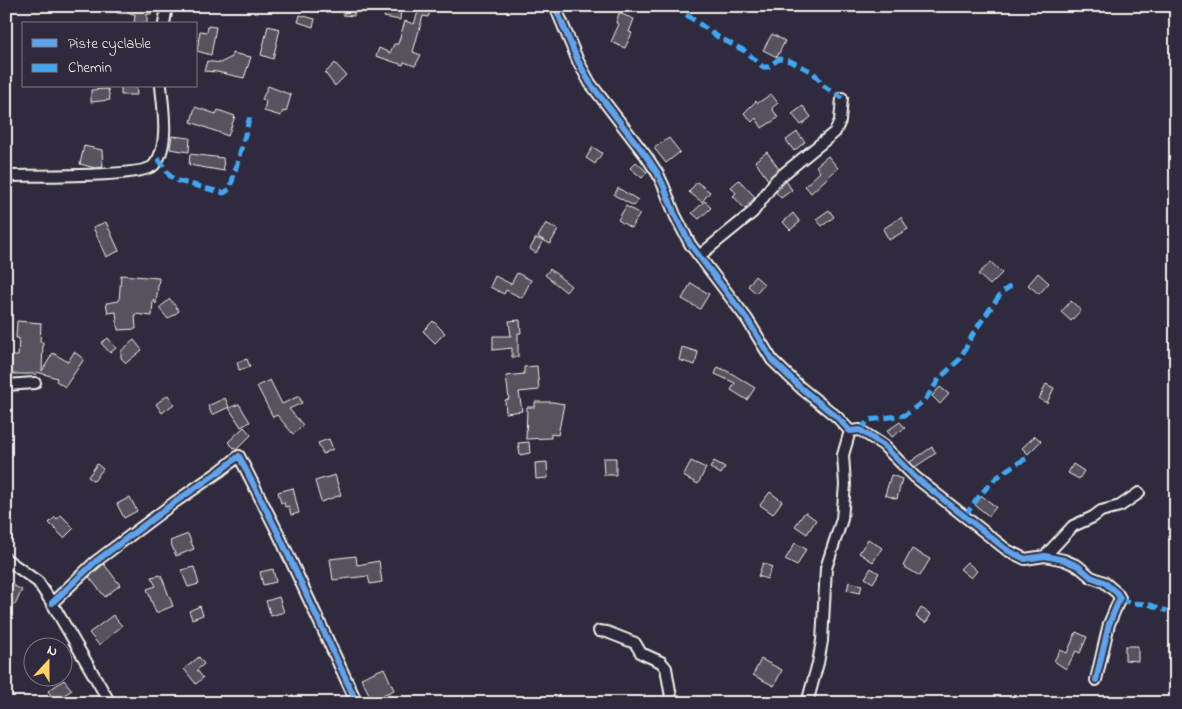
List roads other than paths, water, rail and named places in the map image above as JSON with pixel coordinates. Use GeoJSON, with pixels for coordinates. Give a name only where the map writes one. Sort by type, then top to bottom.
{"type":"FeatureCollection","features":[{"type":"Feature","properties":{"kind":"street"},"geometry":{"type":"LineString","coordinates":[[164,22],[167,6]]}},
{"type":"Feature","properties":{"kind":"street"},"geometry":{"type":"LineString","coordinates":[[555,6],[578,61],[590,83],[658,174],[675,215],[690,244],[747,320],[772,360],[850,431]]}},
{"type":"Feature","properties":{"kind":"street"},"geometry":{"type":"LineString","coordinates":[[6,176],[115,174],[152,167],[158,158],[164,134],[161,88]]}},
{"type":"Feature","properties":{"kind":"street"},"geometry":{"type":"LineString","coordinates":[[699,256],[753,212],[776,180],[835,132],[840,121],[839,113],[842,98]]}},
{"type":"Feature","properties":{"kind":"street"},"geometry":{"type":"LineString","coordinates":[[6,384],[35,383]]}},
{"type":"Feature","properties":{"kind":"street"},"geometry":{"type":"LineString","coordinates":[[850,431],[860,430],[883,446],[915,477],[1007,550],[1025,559],[1045,556],[1064,560],[1078,566],[1091,577],[1104,582],[1117,594],[1120,598],[1109,624],[1096,680]]}},
{"type":"Feature","properties":{"kind":"street"},"geometry":{"type":"LineString","coordinates":[[807,703],[818,664],[822,641],[826,568],[842,519],[845,484],[842,455],[850,431]]}},
{"type":"Feature","properties":{"kind":"street"},"geometry":{"type":"LineString","coordinates":[[52,603],[95,562],[239,456],[278,533],[357,703]]}},
{"type":"Feature","properties":{"kind":"street"},"geometry":{"type":"LineString","coordinates":[[1045,556],[1073,526],[1093,517],[1101,511],[1120,506],[1140,493]]}},
{"type":"Feature","properties":{"kind":"street"},"geometry":{"type":"LineString","coordinates":[[6,559],[38,582],[110,703]]}},
{"type":"Feature","properties":{"kind":"street"},"geometry":{"type":"LineString","coordinates":[[600,631],[635,643],[641,653],[661,662],[666,668],[672,703]]}}]}
